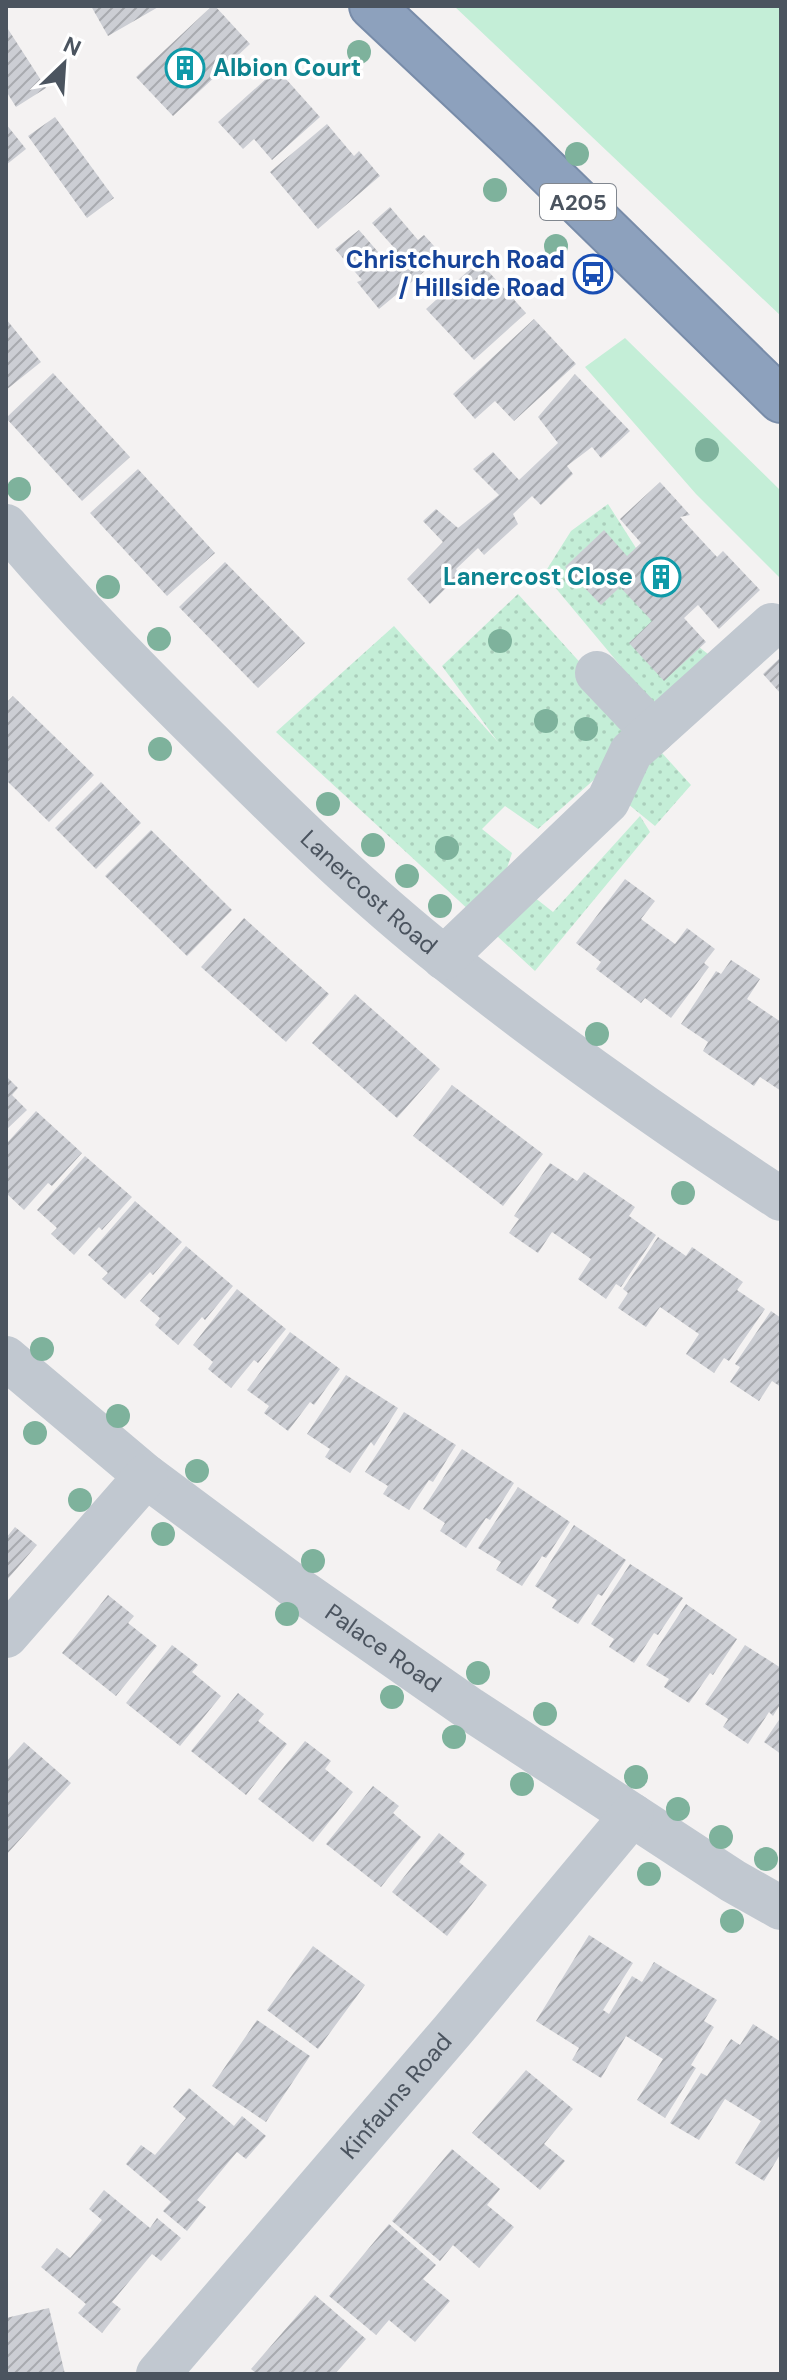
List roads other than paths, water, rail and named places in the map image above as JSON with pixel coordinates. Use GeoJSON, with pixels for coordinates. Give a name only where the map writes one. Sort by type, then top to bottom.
{"type":"FeatureCollection","features":[{"type":"Feature","properties":{"kind":"highway","name":"A205"},"geometry":{"type":"LineString","coordinates":[[372,6],[518,143],[781,400]]}},
{"type":"Feature","properties":{"kind":"street","name":"Lanercost Road"},"geometry":{"type":"LineString","coordinates":[[6,526],[123,655],[260,792],[366,891],[444,958],[648,1110],[781,1199]]}},
{"type":"Feature","properties":{"kind":"street"},"geometry":{"type":"LineString","coordinates":[[444,958],[608,801],[631,752],[772,625]]}},
{"type":"Feature","properties":{"kind":"street"},"geometry":{"type":"LineString","coordinates":[[597,673],[653,732]]}},
{"type":"Feature","properties":{"kind":"street","name":"Palace Road"},"geometry":{"type":"LineString","coordinates":[[6,1358],[146,1476],[298,1589],[470,1709],[781,1908]]}},
{"type":"Feature","properties":{"kind":"street"},"geometry":{"type":"LineString","coordinates":[[6,1636],[146,1476]]}},
{"type":"Feature","properties":{"kind":"street","name":"Kinfauns Road"},"geometry":{"type":"LineString","coordinates":[[158,2374],[453,2030],[632,1815]]}},
{"type":"Feature","properties":{"kind":"place","name":"Albion Court"},"geometry":{"type":"Point","coordinates":[185,68]}},
{"type":"Feature","properties":{"kind":"place","name":"Christchurch Road / Hillside Road"},"geometry":{"type":"Point","coordinates":[593,274]}},
{"type":"Feature","properties":{"kind":"place","name":"Lanercost Close"},"geometry":{"type":"Point","coordinates":[661,577]}}]}
